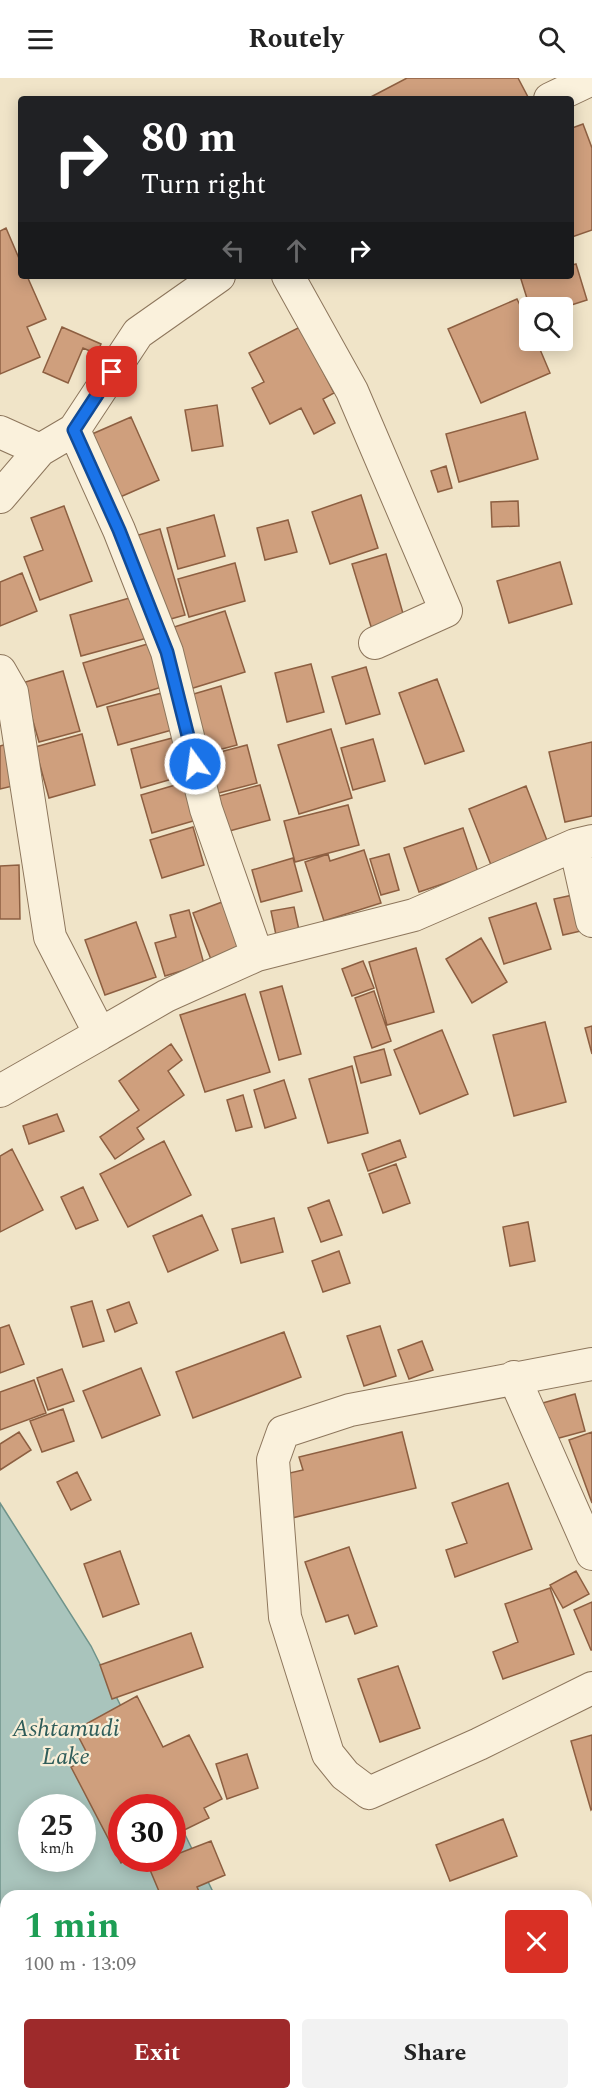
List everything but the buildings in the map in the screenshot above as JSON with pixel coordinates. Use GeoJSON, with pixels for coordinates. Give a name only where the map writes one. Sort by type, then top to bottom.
{"type":"FeatureCollection","features":[{"type":"Feature","properties":{"kind":"street"},"geometry":{"type":"LineString","coordinates":[[556,96],[592,79]]}},
{"type":"Feature","properties":{"kind":"street"},"geometry":{"type":"LineString","coordinates":[[0,497],[40,450],[74,430],[138,333],[215,279]]}},
{"type":"Feature","properties":{"kind":"street"},"geometry":{"type":"LineString","coordinates":[[290,279],[352,391],[446,611],[375,643]]}},
{"type":"Feature","properties":{"kind":"street"},"geometry":{"type":"LineString","coordinates":[[74,430],[119,530],[167,652],[206,808],[257,956]]}},
{"type":"Feature","properties":{"kind":"street"},"geometry":{"type":"LineString","coordinates":[[0,432],[40,450]]}},
{"type":"Feature","properties":{"kind":"street"},"geometry":{"type":"LineString","coordinates":[[0,671],[12,692],[50,937],[100,1034]]}},
{"type":"Feature","properties":{"kind":"street"},"geometry":{"type":"LineString","coordinates":[[0,1091],[166,996],[257,956],[414,915],[583,843],[592,921]]}},
{"type":"Feature","properties":{"kind":"street"},"geometry":{"type":"LineString","coordinates":[[592,1364],[350,1410],[283,1432],[273,1460],[285,1617],[328,1754],[345,1775],[369,1793],[479,1744],[592,1688]]}},
{"type":"Feature","properties":{"kind":"street"},"geometry":{"type":"LineString","coordinates":[[514,1377],[592,1554]]}},
{"type":"Feature","properties":{"kind":"water","name":"Ashtamudi Lake"},"geometry":{"type":"Polygon","coordinates":[[[0,1503],[91,1646],[165,1794],[108,1794],[108,1872],[186,1872],[186,1837],[212,1890],[0,1890],[0,1503]]]}},
{"type":"Feature","properties":{"kind":"route"},"geometry":{"type":"LineString","coordinates":[[112,372],[74,430],[119,530],[167,652],[195,764]]}}]}
